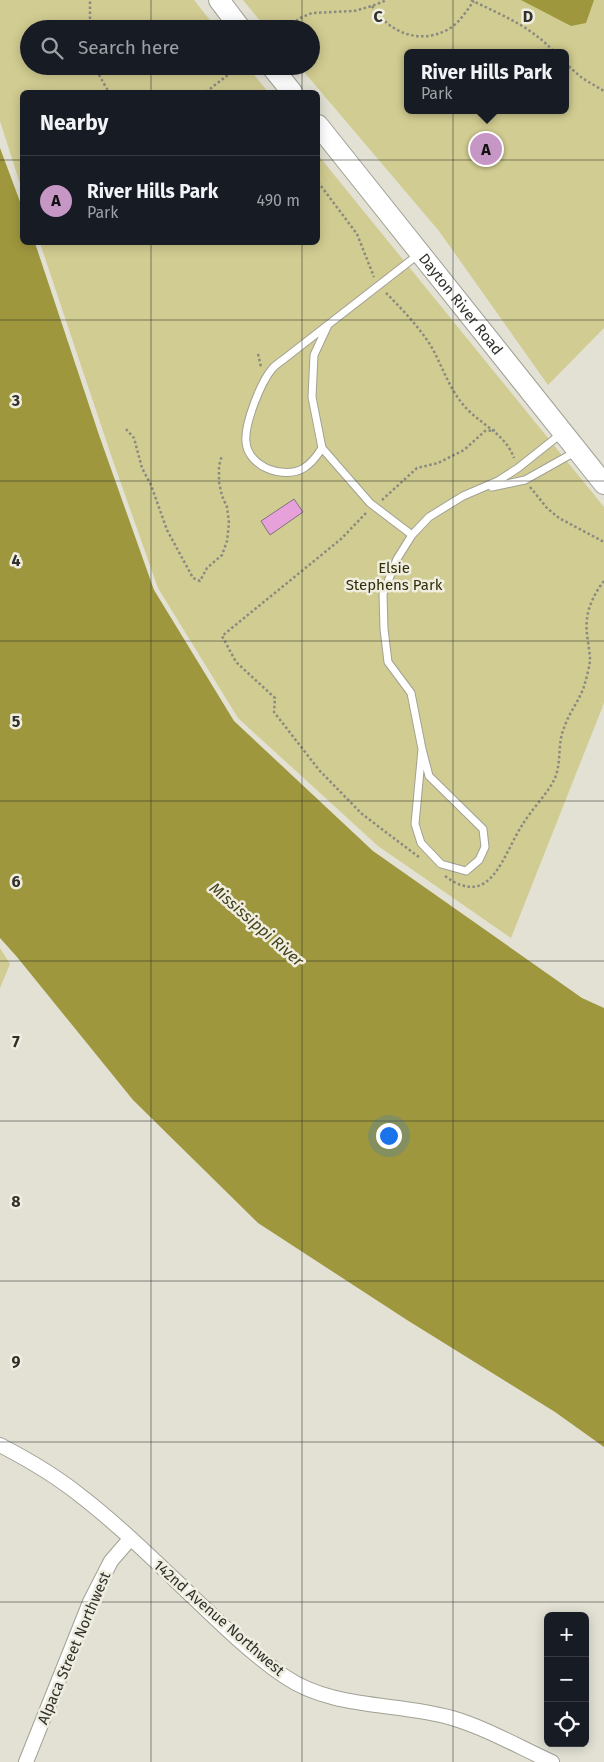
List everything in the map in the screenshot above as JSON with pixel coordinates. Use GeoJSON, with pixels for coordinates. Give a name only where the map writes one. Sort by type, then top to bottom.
{"type":"FeatureCollection","features":[{"type":"Feature","properties":{"kind":"main road"},"geometry":{"type":"LineString","coordinates":[[219,0],[234,20]]}},
{"type":"Feature","properties":{"kind":"main road"},"geometry":{"type":"LineString","coordinates":[[278,75],[290,90]]}},
{"type":"Feature","properties":{"kind":"main road","name":"Dayton River Road"},"geometry":{"type":"LineString","coordinates":[[320,128],[604,484]]}},
{"type":"Feature","properties":{"kind":"street","name":"142nd Avenue Northwest"},"geometry":{"type":"LineString","coordinates":[[0,1445],[47,1471],[76,1492],[223,1625],[284,1676],[302,1687],[329,1696],[357,1702],[423,1711],[452,1718],[482,1729],[552,1762]]}},
{"type":"Feature","properties":{"kind":"street","name":"Alpaca Street Northwest"},"geometry":{"type":"LineString","coordinates":[[26,1762],[90,1602],[111,1561],[130,1539]]}},
{"type":"Feature","properties":{"kind":"lane"},"geometry":{"type":"LineString","coordinates":[[322,448],[314,461],[304,469],[292,473],[281,474],[270,470],[252,457],[246,441],[250,418],[261,390],[272,370],[420,254]]}},
{"type":"Feature","properties":{"kind":"lane"},"geometry":{"type":"LineString","coordinates":[[328,325],[314,355],[312,397],[322,448],[370,504],[412,535]]}},
{"type":"Feature","properties":{"kind":"lane"},"geometry":{"type":"LineString","coordinates":[[422,749],[415,824],[421,843],[441,864],[466,871],[479,860],[485,847],[483,828],[429,776],[411,693],[388,662],[383,594],[396,559],[412,535],[429,517],[463,496],[498,481],[518,468],[562,432]]}},
{"type":"Feature","properties":{"kind":"lane"},"geometry":{"type":"LineString","coordinates":[[477,490],[525,480],[577,451]]}},
{"type":"Feature","properties":{"kind":"path"},"geometry":{"type":"LineString","coordinates":[[90,0],[90,20]]}},
{"type":"Feature","properties":{"kind":"path"},"geometry":{"type":"LineString","coordinates":[[297,20],[312,13],[354,11],[388,0]]}},
{"type":"Feature","properties":{"kind":"path"},"geometry":{"type":"LineString","coordinates":[[372,6],[387,25],[402,33],[414,36],[433,36],[448,30],[459,21],[472,1],[526,27],[551,49]]}},
{"type":"Feature","properties":{"kind":"path"},"geometry":{"type":"LineString","coordinates":[[569,67],[582,78],[604,91]]}},
{"type":"Feature","properties":{"kind":"path"},"geometry":{"type":"LineString","coordinates":[[99,75],[108,90]]}},
{"type":"Feature","properties":{"kind":"path"},"geometry":{"type":"LineString","coordinates":[[209,90],[228,75]]}},
{"type":"Feature","properties":{"kind":"path"},"geometry":{"type":"LineString","coordinates":[[320,185],[357,234],[372,274],[430,346],[457,398],[470,412],[495,430],[513,454],[518,468]]}},
{"type":"Feature","properties":{"kind":"path"},"geometry":{"type":"LineString","coordinates":[[126,429],[134,438],[142,468],[151,485],[167,530],[193,578],[200,581],[207,568],[222,554],[227,541],[229,523],[227,507],[219,482],[219,466],[222,455]]}},
{"type":"Feature","properties":{"kind":"path"},"geometry":{"type":"LineString","coordinates":[[525,480],[553,513],[604,542]]}},
{"type":"Feature","properties":{"kind":"green space"},"geometry":{"type":"Polygon","coordinates":[[[0,0],[194,0],[210,20],[20,20],[20,75],[254,75],[266,90],[20,90],[20,184],[0,121],[0,0]]]}},
{"type":"Feature","properties":{"kind":"green space"},"geometry":{"type":"Polygon","coordinates":[[[243,0],[604,0],[604,328],[548,385],[439,231],[307,75],[320,75],[320,20],[260,20],[243,0]]]}},
{"type":"Feature","properties":{"kind":"green space","name":"Elsie Stephens Park"},"geometry":{"type":"Polygon","coordinates":[[[320,157],[604,507],[604,703],[511,938],[378,846],[238,718],[158,588],[41,245],[320,245],[320,157]]]}},
{"type":"Feature","properties":{"kind":"green space"},"geometry":{"type":"Polygon","coordinates":[[[0,948],[10,964],[0,988],[0,948]]]}},
{"type":"Feature","properties":{"kind":"water"},"geometry":{"type":"Polygon","coordinates":[[[521,0],[594,0],[586,23],[571,26],[521,0]]]}},
{"type":"Feature","properties":{"kind":"water","name":"Mississippi River"},"geometry":{"type":"Polygon","coordinates":[[[0,148],[20,202],[20,245],[36,245],[99,435],[154,590],[234,721],[373,851],[582,998],[604,1008],[604,1447],[555,1412],[407,1320],[258,1223],[133,1100],[0,938],[0,148]]]}},
{"type":"Feature","properties":{"kind":"building"},"geometry":{"type":"Polygon","coordinates":[[[294,499],[303,512],[270,535],[261,521],[294,499]]]}},
{"type":"Feature","properties":{"kind":"place","name":"River Hills Park"},"geometry":{"type":"Point","coordinates":[486,149]}}]}
